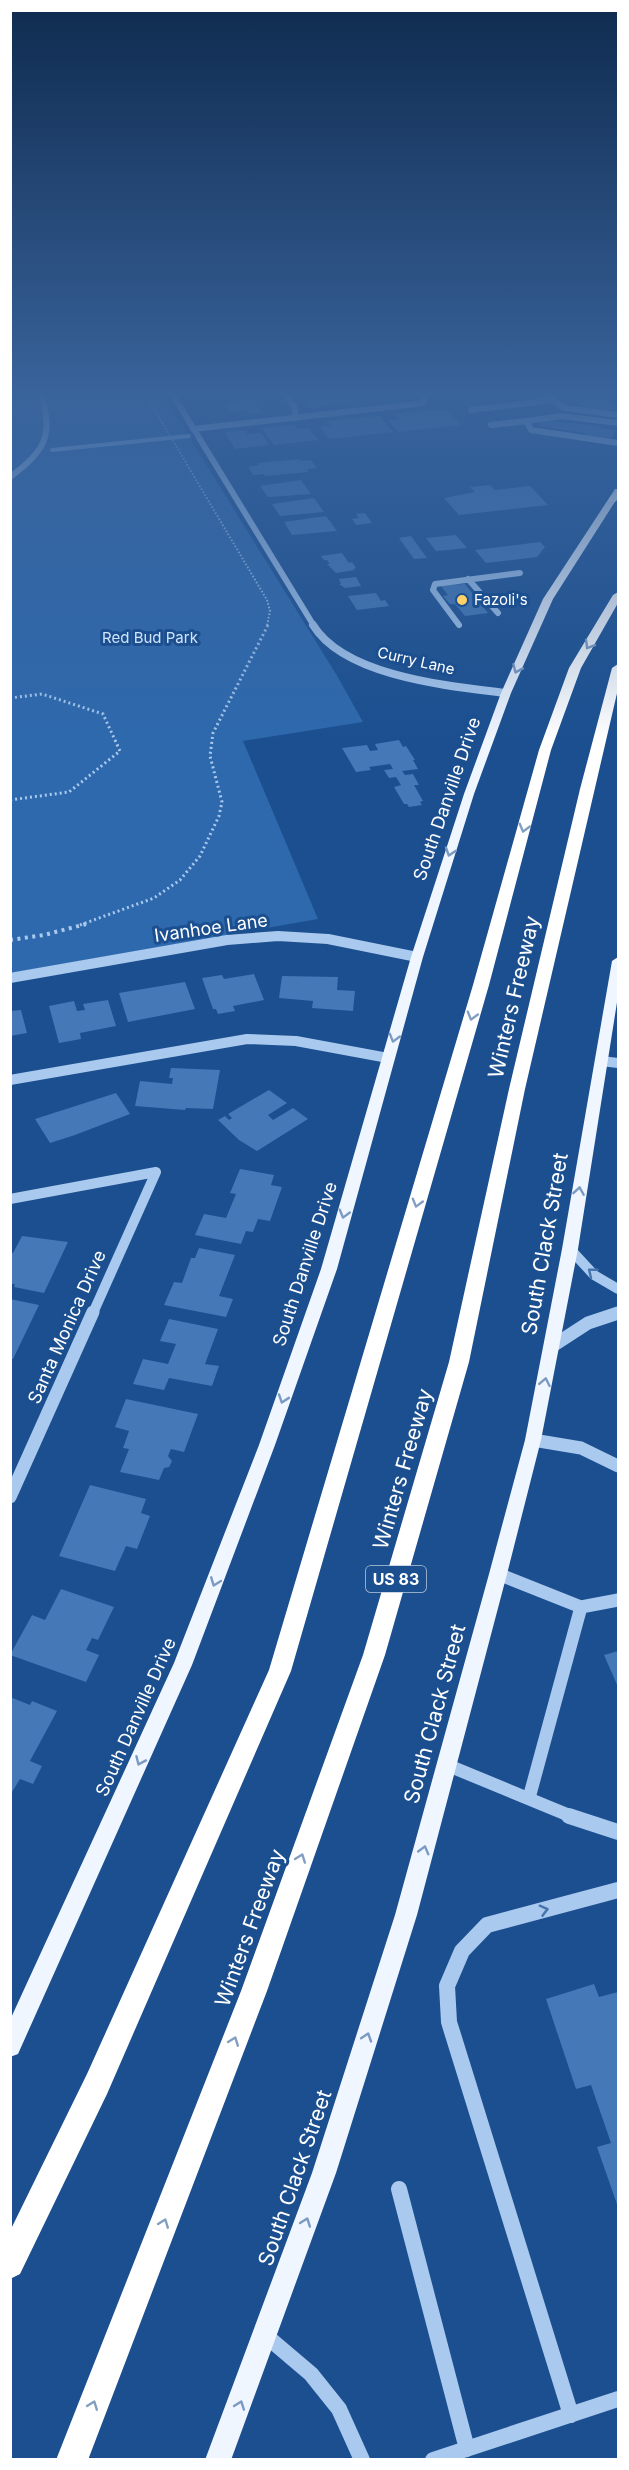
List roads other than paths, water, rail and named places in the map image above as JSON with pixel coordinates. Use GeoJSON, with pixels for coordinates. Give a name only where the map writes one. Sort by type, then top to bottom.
{"type":"FeatureCollection","features":[{"type":"Feature","properties":{"kind":"highway","name":"Winters Freeway"},"geometry":{"type":"LineString","coordinates":[[10,2264],[97,2084],[280,1671],[481,985],[545,750],[575,668],[618,595]]}},
{"type":"Feature","properties":{"kind":"highway","name":"Winters Freeway"},"geometry":{"type":"LineString","coordinates":[[72,2460],[254,1991],[374,1655],[459,1362],[520,1078],[587,789],[618,668]]}},
{"type":"Feature","properties":{"kind":"main road","name":"South Danville Drive"},"geometry":{"type":"LineString","coordinates":[[10,2046],[183,1665],[267,1444],[329,1269],[417,957],[469,794],[506,693],[548,599],[606,510]]}},
{"type":"Feature","properties":{"kind":"main road","name":"South Clack Street"},"geometry":{"type":"LineString","coordinates":[[218,2460],[324,2172],[406,1915],[498,1574],[533,1440],[552,1347],[618,961]]}},
{"type":"Feature","properties":{"kind":"street","name":"Curry Lane"},"geometry":{"type":"LineString","coordinates":[[242,510],[318,633],[344,653],[372,667],[400,675],[506,693]]}},
{"type":"Feature","properties":{"kind":"street"},"geometry":{"type":"LineString","coordinates":[[459,625],[432,588],[438,583],[520,573]]}},
{"type":"Feature","properties":{"kind":"street"},"geometry":{"type":"LineString","coordinates":[[468,579],[498,614]]}},
{"type":"Feature","properties":{"kind":"street","name":"Ivanhoe Lane"},"geometry":{"type":"LineString","coordinates":[[10,978],[227,940],[278,936],[328,939],[417,957]]}},
{"type":"Feature","properties":{"kind":"street"},"geometry":{"type":"LineString","coordinates":[[10,1080],[247,1039],[296,1041],[388,1058]]}},
{"type":"Feature","properties":{"kind":"street"},"geometry":{"type":"LineString","coordinates":[[601,1061],[618,1063]]}},
{"type":"Feature","properties":{"kind":"street","name":"Santa Monica Drive"},"geometry":{"type":"LineString","coordinates":[[10,1199],[156,1172],[10,1497]]}},
{"type":"Feature","properties":{"kind":"street"},"geometry":{"type":"LineString","coordinates":[[570,1249],[594,1275],[618,1289]]}},
{"type":"Feature","properties":{"kind":"street"},"geometry":{"type":"LineString","coordinates":[[552,1347],[588,1323],[618,1313]]}},
{"type":"Feature","properties":{"kind":"street"},"geometry":{"type":"LineString","coordinates":[[533,1440],[581,1448],[618,1466]]}},
{"type":"Feature","properties":{"kind":"street"},"geometry":{"type":"LineString","coordinates":[[498,1574],[581,1607],[618,1600]]}},
{"type":"Feature","properties":{"kind":"street"},"geometry":{"type":"LineString","coordinates":[[529,1798],[581,1607]]}},
{"type":"Feature","properties":{"kind":"street"},"geometry":{"type":"LineString","coordinates":[[447,1764],[597,1826],[618,1832]]}},
{"type":"Feature","properties":{"kind":"street"},"geometry":{"type":"LineString","coordinates":[[571,2415],[449,2022],[447,1986],[462,1952],[487,1925],[618,1890]]}},
{"type":"Feature","properties":{"kind":"street"},"geometry":{"type":"LineString","coordinates":[[399,2189],[467,2449]]}},
{"type":"Feature","properties":{"kind":"street"},"geometry":{"type":"LineString","coordinates":[[265,2336],[311,2374],[339,2409],[362,2460]]}},
{"type":"Feature","properties":{"kind":"street"},"geometry":{"type":"LineString","coordinates":[[433,2460],[618,2399]]}},
{"type":"Feature","properties":{"kind":"place","name":"Fazoli's"},"geometry":{"type":"Point","coordinates":[462,600]}},
{"type":"Feature","properties":{"kind":"park label","name":"Red Bud Park"},"geometry":{"type":"Point","coordinates":[150,638]}}]}
